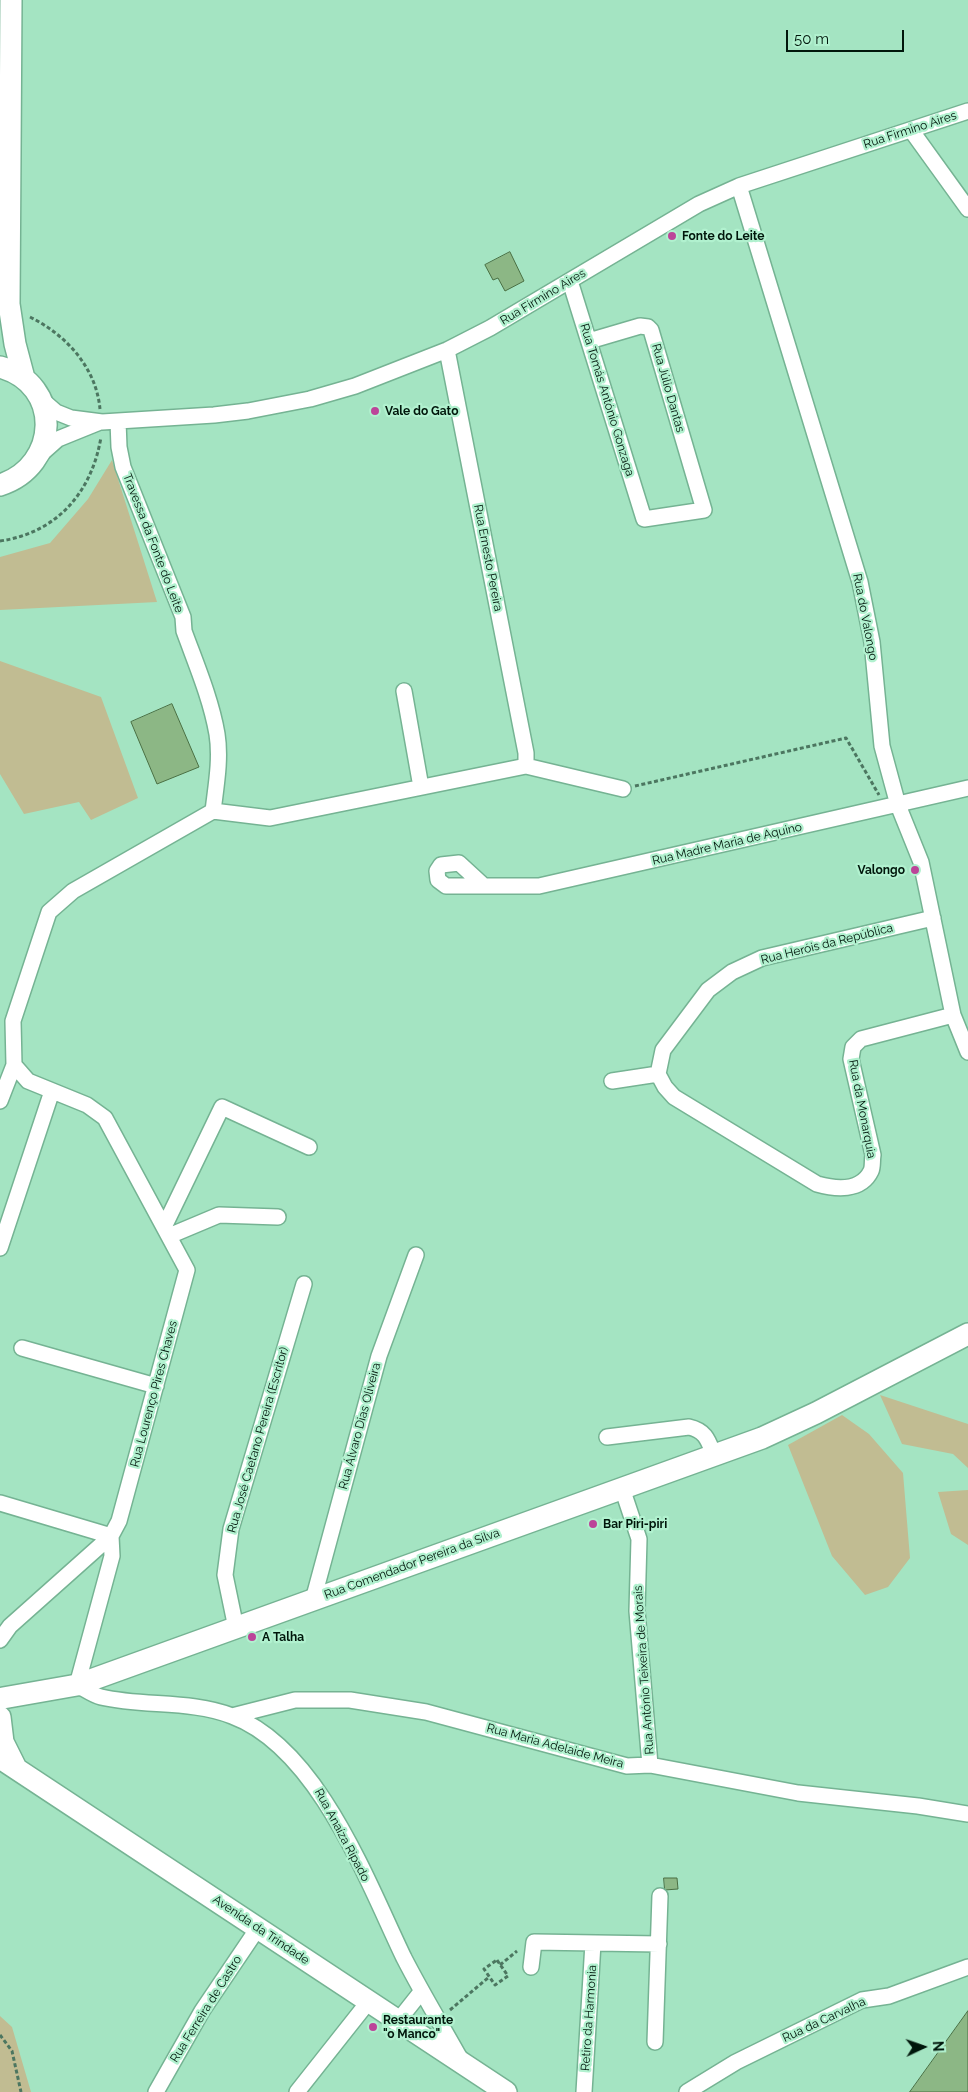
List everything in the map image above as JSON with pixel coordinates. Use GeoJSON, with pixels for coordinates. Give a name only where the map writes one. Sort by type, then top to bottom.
{"type":"FeatureCollection","features":[{"type":"Feature","properties":{"kind":"main road"},"geometry":{"type":"LineString","coordinates":[[11,0],[10,311],[15,344],[24,378]]}},
{"type":"Feature","properties":{"kind":"main road"},"geometry":{"type":"LineString","coordinates":[[0,367],[10,369],[24,378],[41,399],[46,418],[46,437],[40,455],[29,470],[13,481],[0,485]]}},
{"type":"Feature","properties":{"kind":"main road","name":"Rua Comendador Pereira da Silva"},"geometry":{"type":"LineString","coordinates":[[1,1705],[77,1685],[762,1438],[816,1413],[968,1334]]}},
{"type":"Feature","properties":{"kind":"main road"},"geometry":{"type":"LineString","coordinates":[[1,1705],[3,1742],[8,1763]]}},
{"type":"Feature","properties":{"kind":"main road","name":"Avenida da Trindade"},"geometry":{"type":"LineString","coordinates":[[8,1763],[506,2092]]}},
{"type":"Feature","properties":{"kind":"street","name":"Rua Firmino Aires"},"geometry":{"type":"LineString","coordinates":[[102,422],[214,415],[310,399],[387,375],[447,350],[490,328],[700,204],[739,186],[968,111]]}},
{"type":"Feature","properties":{"kind":"street"},"geometry":{"type":"LineString","coordinates":[[911,130],[968,209]]}},
{"type":"Feature","properties":{"kind":"street","name":"Rua do Valongo"},"geometry":{"type":"LineString","coordinates":[[739,186],[860,582],[872,642],[882,746],[898,805],[921,862],[953,1015],[968,1052]]}},
{"type":"Feature","properties":{"kind":"street","name":"Rua Tomás António Gonzaga"},"geometry":{"type":"LineString","coordinates":[[570,280],[644,518]]}},
{"type":"Feature","properties":{"kind":"street","name":"Rua Júlio Dantas"},"geometry":{"type":"LineString","coordinates":[[589,341],[640,326],[648,327],[651,330],[704,510],[644,518]]}},
{"type":"Feature","properties":{"kind":"street","name":"Rua Ernesto Pereira"},"geometry":{"type":"LineString","coordinates":[[447,350],[526,753],[526,766]]}},
{"type":"Feature","properties":{"kind":"street"},"geometry":{"type":"LineString","coordinates":[[41,399],[56,412],[71,418],[102,422]]}},
{"type":"Feature","properties":{"kind":"street","name":"Travessa da Fonte do Leite"},"geometry":{"type":"LineString","coordinates":[[118,421],[119,447],[123,467],[183,617],[184,631],[213,715],[217,735],[218,757],[213,811]]}},
{"type":"Feature","properties":{"kind":"street"},"geometry":{"type":"LineString","coordinates":[[40,455],[58,439],[102,422]]}},
{"type":"Feature","properties":{"kind":"street"},"geometry":{"type":"LineString","coordinates":[[404,691],[421,787]]}},
{"type":"Feature","properties":{"kind":"street"},"geometry":{"type":"LineString","coordinates":[[0,1101],[14,1065],[13,1021],[49,912],[73,891],[213,811],[270,818],[526,766],[623,789]]}},
{"type":"Feature","properties":{"kind":"street","name":"Rua Madre Maria de Aquino"},"geometry":{"type":"LineString","coordinates":[[484,886],[539,886],[968,788]]}},
{"type":"Feature","properties":{"kind":"street","name":"Rua Heróis da República"},"geometry":{"type":"LineString","coordinates":[[658,1074],[663,1050],[708,990],[732,972],[762,958],[933,918]]}},
{"type":"Feature","properties":{"kind":"street","name":"Rua da Monarquia"},"geometry":{"type":"LineString","coordinates":[[658,1074],[674,1097],[817,1184],[834,1189],[848,1187],[862,1182],[871,1171],[873,1156],[851,1059],[853,1047],[861,1039],[953,1015]]}},
{"type":"Feature","properties":{"kind":"street"},"geometry":{"type":"LineString","coordinates":[[0,1248],[52,1091],[28,1081],[14,1065]]}},
{"type":"Feature","properties":{"kind":"street"},"geometry":{"type":"LineString","coordinates":[[612,1081],[658,1074]]}},
{"type":"Feature","properties":{"kind":"street","name":"Rua Lourenço Pires Chaves"},"geometry":{"type":"LineString","coordinates":[[0,1640],[10,1626],[111,1536],[119,1521],[187,1270],[105,1118],[87,1105],[52,1091]]}},
{"type":"Feature","properties":{"kind":"street"},"geometry":{"type":"LineString","coordinates":[[166,1232],[222,1107],[309,1147]]}},
{"type":"Feature","properties":{"kind":"street"},"geometry":{"type":"LineString","coordinates":[[166,1232],[219,1215],[278,1217]]}},
{"type":"Feature","properties":{"kind":"street","name":"Rua Álvaro Dias Oliveira"},"geometry":{"type":"LineString","coordinates":[[312,1600],[379,1356],[416,1255]]}},
{"type":"Feature","properties":{"kind":"street","name":"Rua José Caetano Pereira (Escritor)"},"geometry":{"type":"LineString","coordinates":[[236,1628],[225,1575],[231,1529],[304,1284]]}},
{"type":"Feature","properties":{"kind":"street"},"geometry":{"type":"LineString","coordinates":[[22,1348],[156,1386]]}},
{"type":"Feature","properties":{"kind":"street"},"geometry":{"type":"LineString","coordinates":[[606,1437],[689,1427],[699,1429],[707,1435],[714,1455]]}},
{"type":"Feature","properties":{"kind":"street","name":"Rua António Teixeira de Morais"},"geometry":{"type":"LineString","coordinates":[[622,1488],[639,1539],[637,1610],[650,1765]]}},
{"type":"Feature","properties":{"kind":"street"},"geometry":{"type":"LineString","coordinates":[[0,1503],[111,1536],[112,1556],[77,1685]]}},
{"type":"Feature","properties":{"kind":"street","name":"Rua Anaíza Ripado"},"geometry":{"type":"LineString","coordinates":[[77,1685],[99,1697],[197,1708],[232,1716],[257,1729],[288,1753],[314,1783],[342,1832],[421,1992],[464,2064]]}},
{"type":"Feature","properties":{"kind":"street","name":"Rua Maria Adelaide Meira"},"geometry":{"type":"LineString","coordinates":[[232,1716],[295,1700],[350,1700],[426,1712],[627,1766],[650,1765],[798,1794],[918,1806],[968,1814]]}},
{"type":"Feature","properties":{"kind":"street"},"geometry":{"type":"LineString","coordinates":[[655,2042],[660,1896]]}},
{"type":"Feature","properties":{"kind":"street","name":"Rua Ferreira de Castro"},"geometry":{"type":"LineString","coordinates":[[156,2092],[202,2011],[258,1928]]}},
{"type":"Feature","properties":{"kind":"street"},"geometry":{"type":"LineString","coordinates":[[531,1967],[534,1942],[659,1944]]}},
{"type":"Feature","properties":{"kind":"street","name":"Retiro da Harmonia"},"geometry":{"type":"LineString","coordinates":[[584,2092],[594,1943]]}},
{"type":"Feature","properties":{"kind":"street","name":"Rua da Carvalha"},"geometry":{"type":"LineString","coordinates":[[687,2092],[736,2062],[862,2000],[889,1996],[968,1967]]}},
{"type":"Feature","properties":{"kind":"street"},"geometry":{"type":"LineString","coordinates":[[398,2021],[421,1992]]}},
{"type":"Feature","properties":{"kind":"street"},"geometry":{"type":"LineString","coordinates":[[297,2092],[369,2002]]}},
{"type":"Feature","properties":{"kind":"path"},"geometry":{"type":"LineString","coordinates":[[0,541],[16,539],[43,527],[67,509],[86,486],[98,458],[102,422],[99,399],[89,370],[71,346],[49,326],[28,316],[10,311]]}},
{"type":"Feature","properties":{"kind":"path"},"geometry":{"type":"LineString","coordinates":[[623,789],[846,738],[880,797],[898,805]]}},
{"type":"Feature","properties":{"kind":"path"},"geometry":{"type":"LineString","coordinates":[[497,1960],[508,1976],[495,1985],[490,1977],[484,1969],[497,1960]]}},
{"type":"Feature","properties":{"kind":"path"},"geometry":{"type":"LineString","coordinates":[[438,2020],[490,1977]]}},
{"type":"Feature","properties":{"kind":"path"},"geometry":{"type":"LineString","coordinates":[[0,2035],[12,2051],[21,2092]]}},
{"type":"Feature","properties":{"kind":"shaded area"},"geometry":{"type":"Polygon","coordinates":[[[112,460],[157,602],[0,610],[0,557],[50,543],[88,499],[112,460]]]}},
{"type":"Feature","properties":{"kind":"shaded area"},"geometry":{"type":"Polygon","coordinates":[[[0,661],[101,697],[138,798],[91,820],[79,802],[24,814],[0,774],[0,661]]]}},
{"type":"Feature","properties":{"kind":"shaded area"},"geometry":{"type":"Polygon","coordinates":[[[880,1395],[968,1424],[968,1468],[953,1454],[902,1444],[880,1395]]]}},
{"type":"Feature","properties":{"kind":"shaded area"},"geometry":{"type":"Polygon","coordinates":[[[842,1415],[869,1434],[903,1473],[910,1558],[888,1587],[865,1595],[832,1556],[788,1445],[842,1415]]]}},
{"type":"Feature","properties":{"kind":"shaded area"},"geometry":{"type":"Polygon","coordinates":[[[968,1490],[968,1545],[951,1534],[938,1492],[968,1490]]]}},
{"type":"Feature","properties":{"kind":"shaded area"},"geometry":{"type":"Polygon","coordinates":[[[0,2016],[12,2027],[31,2092],[0,2092],[0,2016]]]}},
{"type":"Feature","properties":{"kind":"building"},"geometry":{"type":"Polygon","coordinates":[[[510,252],[524,281],[505,291],[498,278],[493,280],[485,265],[510,252]]]}},
{"type":"Feature","properties":{"kind":"building"},"geometry":{"type":"Polygon","coordinates":[[[172,704],[199,767],[157,784],[131,722],[172,704]]]}},
{"type":"Feature","properties":{"kind":"building"},"geometry":{"type":"Polygon","coordinates":[[[664,1878],[677,1878],[678,1889],[665,1890],[664,1878]]]}},
{"type":"Feature","properties":{"kind":"building"},"geometry":{"type":"Polygon","coordinates":[[[968,2011],[968,2092],[910,2092],[968,2011]]]}},
{"type":"Feature","properties":{"kind":"place","name":"Fonte do Leite"},"geometry":{"type":"Point","coordinates":[672,236]}},
{"type":"Feature","properties":{"kind":"place","name":"Vale do Gato"},"geometry":{"type":"Point","coordinates":[375,411]}},
{"type":"Feature","properties":{"kind":"place","name":"Valongo"},"geometry":{"type":"Point","coordinates":[915,870]}},
{"type":"Feature","properties":{"kind":"place","name":"Bar Piri-piri"},"geometry":{"type":"Point","coordinates":[593,1524]}},
{"type":"Feature","properties":{"kind":"place","name":"A Talha"},"geometry":{"type":"Point","coordinates":[252,1637]}},
{"type":"Feature","properties":{"kind":"place","name":"Restaurante \"o Manco\""},"geometry":{"type":"Point","coordinates":[373,2027]}}]}
